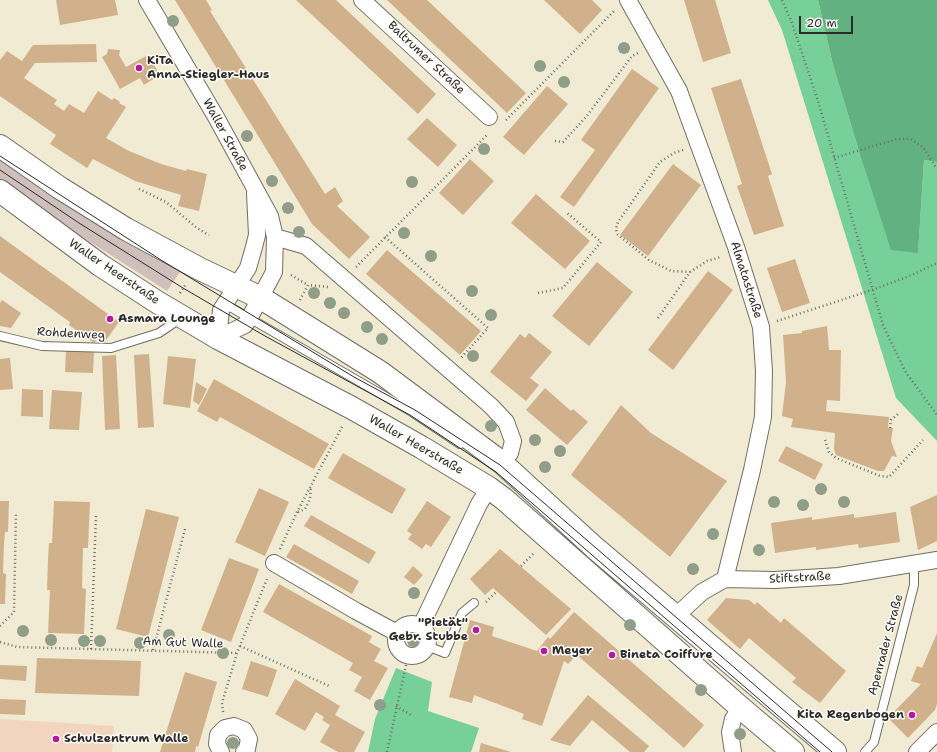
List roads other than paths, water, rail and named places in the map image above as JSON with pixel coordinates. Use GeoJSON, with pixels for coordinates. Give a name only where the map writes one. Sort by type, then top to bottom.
{"type":"FeatureCollection","features":[{"type":"Feature","properties":{"kind":"main road"},"geometry":{"type":"LineString","coordinates":[[0,146],[60,188],[126,229],[196,266],[231,295],[260,298],[380,372],[506,467],[596,548],[835,752]]}},
{"type":"Feature","properties":{"kind":"main road","name":"Waller Heerstraße"},"geometry":{"type":"LineString","coordinates":[[0,191],[100,265],[176,313],[218,338],[352,408],[461,470],[489,488],[504,499],[740,708],[793,752]]}},
{"type":"Feature","properties":{"kind":"street","name":"Waller Straße"},"geometry":{"type":"LineString","coordinates":[[147,0],[216,117],[270,216],[275,237],[274,272],[249,318],[245,325],[218,338]]}},
{"type":"Feature","properties":{"kind":"street","name":"Baltrumer Straße"},"geometry":{"type":"LineString","coordinates":[[362,0],[495,123]]}},
{"type":"Feature","properties":{"kind":"street","name":"Almatastraße"},"geometry":{"type":"LineString","coordinates":[[628,0],[679,91],[738,252],[761,327],[764,371],[763,417],[752,470],[725,579]]}},
{"type":"Feature","properties":{"kind":"street","name":"Waller Straße"},"geometry":{"type":"LineString","coordinates":[[218,338],[221,310],[248,268],[256,235],[254,188]]}},
{"type":"Feature","properties":{"kind":"street"},"geometry":{"type":"LineString","coordinates":[[275,237],[306,246],[491,406],[506,422],[513,441],[506,467]]}},
{"type":"Feature","properties":{"kind":"street"},"geometry":{"type":"LineString","coordinates":[[421,626],[479,504],[489,488]]}},
{"type":"Feature","properties":{"kind":"street","name":"Stiftstraße"},"geometry":{"type":"LineString","coordinates":[[725,579],[775,580],[839,576],[914,565],[937,560]]}},
{"type":"Feature","properties":{"kind":"street"},"geometry":{"type":"LineString","coordinates":[[274,563],[397,633]]}},
{"type":"Feature","properties":{"kind":"street"},"geometry":{"type":"LineString","coordinates":[[676,616],[702,592],[725,579]]}},
{"type":"Feature","properties":{"kind":"street"},"geometry":{"type":"LineString","coordinates":[[412,623],[421,626],[426,631],[429,638],[427,646],[423,652],[416,656],[408,656],[397,647],[397,633],[403,626],[412,623]]}},
{"type":"Feature","properties":{"kind":"street"},"geometry":{"type":"LineString","coordinates":[[733,752],[730,732],[733,720],[740,708]]}},
{"type":"Feature","properties":{"kind":"street"},"geometry":{"type":"LineString","coordinates":[[221,752],[217,744],[218,735],[225,728],[234,726],[244,730],[248,739],[248,751]]}},
{"type":"Feature","properties":{"kind":"street"},"geometry":{"type":"LineString","coordinates":[[916,752],[937,732]]}},
{"type":"Feature","properties":{"kind":"lane"},"geometry":{"type":"LineString","coordinates":[[231,295],[249,318],[412,412],[467,449]]}},
{"type":"Feature","properties":{"kind":"lane","name":"Rohdenweg"},"geometry":{"type":"LineString","coordinates":[[0,336],[42,346],[111,348],[159,333],[170,327],[176,313]]}},
{"type":"Feature","properties":{"kind":"lane"},"geometry":{"type":"LineString","coordinates":[[506,467],[486,462],[496,468],[616,573],[826,752]]}},
{"type":"Feature","properties":{"kind":"lane","name":"Apenrader Straße"},"geometry":{"type":"LineString","coordinates":[[865,752],[874,742],[914,585],[914,565]]}},
{"type":"Feature","properties":{"kind":"lane"},"geometry":{"type":"LineString","coordinates":[[427,646],[445,653],[462,613],[474,603]]}},
{"type":"Feature","properties":{"kind":"tram line"},"geometry":{"type":"LineString","coordinates":[[0,156],[161,260],[354,377],[415,410],[500,465],[832,752]]}},
{"type":"Feature","properties":{"kind":"tram line"},"geometry":{"type":"LineString","coordinates":[[0,170],[79,223],[183,288],[265,336],[410,415],[496,472],[820,752]]}},
{"type":"Feature","properties":{"kind":"place","name":"KiTa Anna-Stiegler-Haus"},"geometry":{"type":"Point","coordinates":[139,68]}},
{"type":"Feature","properties":{"kind":"place","name":"Asmara Lounge"},"geometry":{"type":"Point","coordinates":[110,319]}},
{"type":"Feature","properties":{"kind":"place","name":"\"Pietät\" Gebr. Stubbe"},"geometry":{"type":"Point","coordinates":[476,630]}},
{"type":"Feature","properties":{"kind":"place","name":"Meyer"},"geometry":{"type":"Point","coordinates":[544,651]}},
{"type":"Feature","properties":{"kind":"place","name":"Bineta Coiffure"},"geometry":{"type":"Point","coordinates":[612,655]}},
{"type":"Feature","properties":{"kind":"place","name":"Kita Regenbogen"},"geometry":{"type":"Point","coordinates":[912,715]}},
{"type":"Feature","properties":{"kind":"place","name":"Schulzentrum Walle"},"geometry":{"type":"Point","coordinates":[56,739]}}]}
